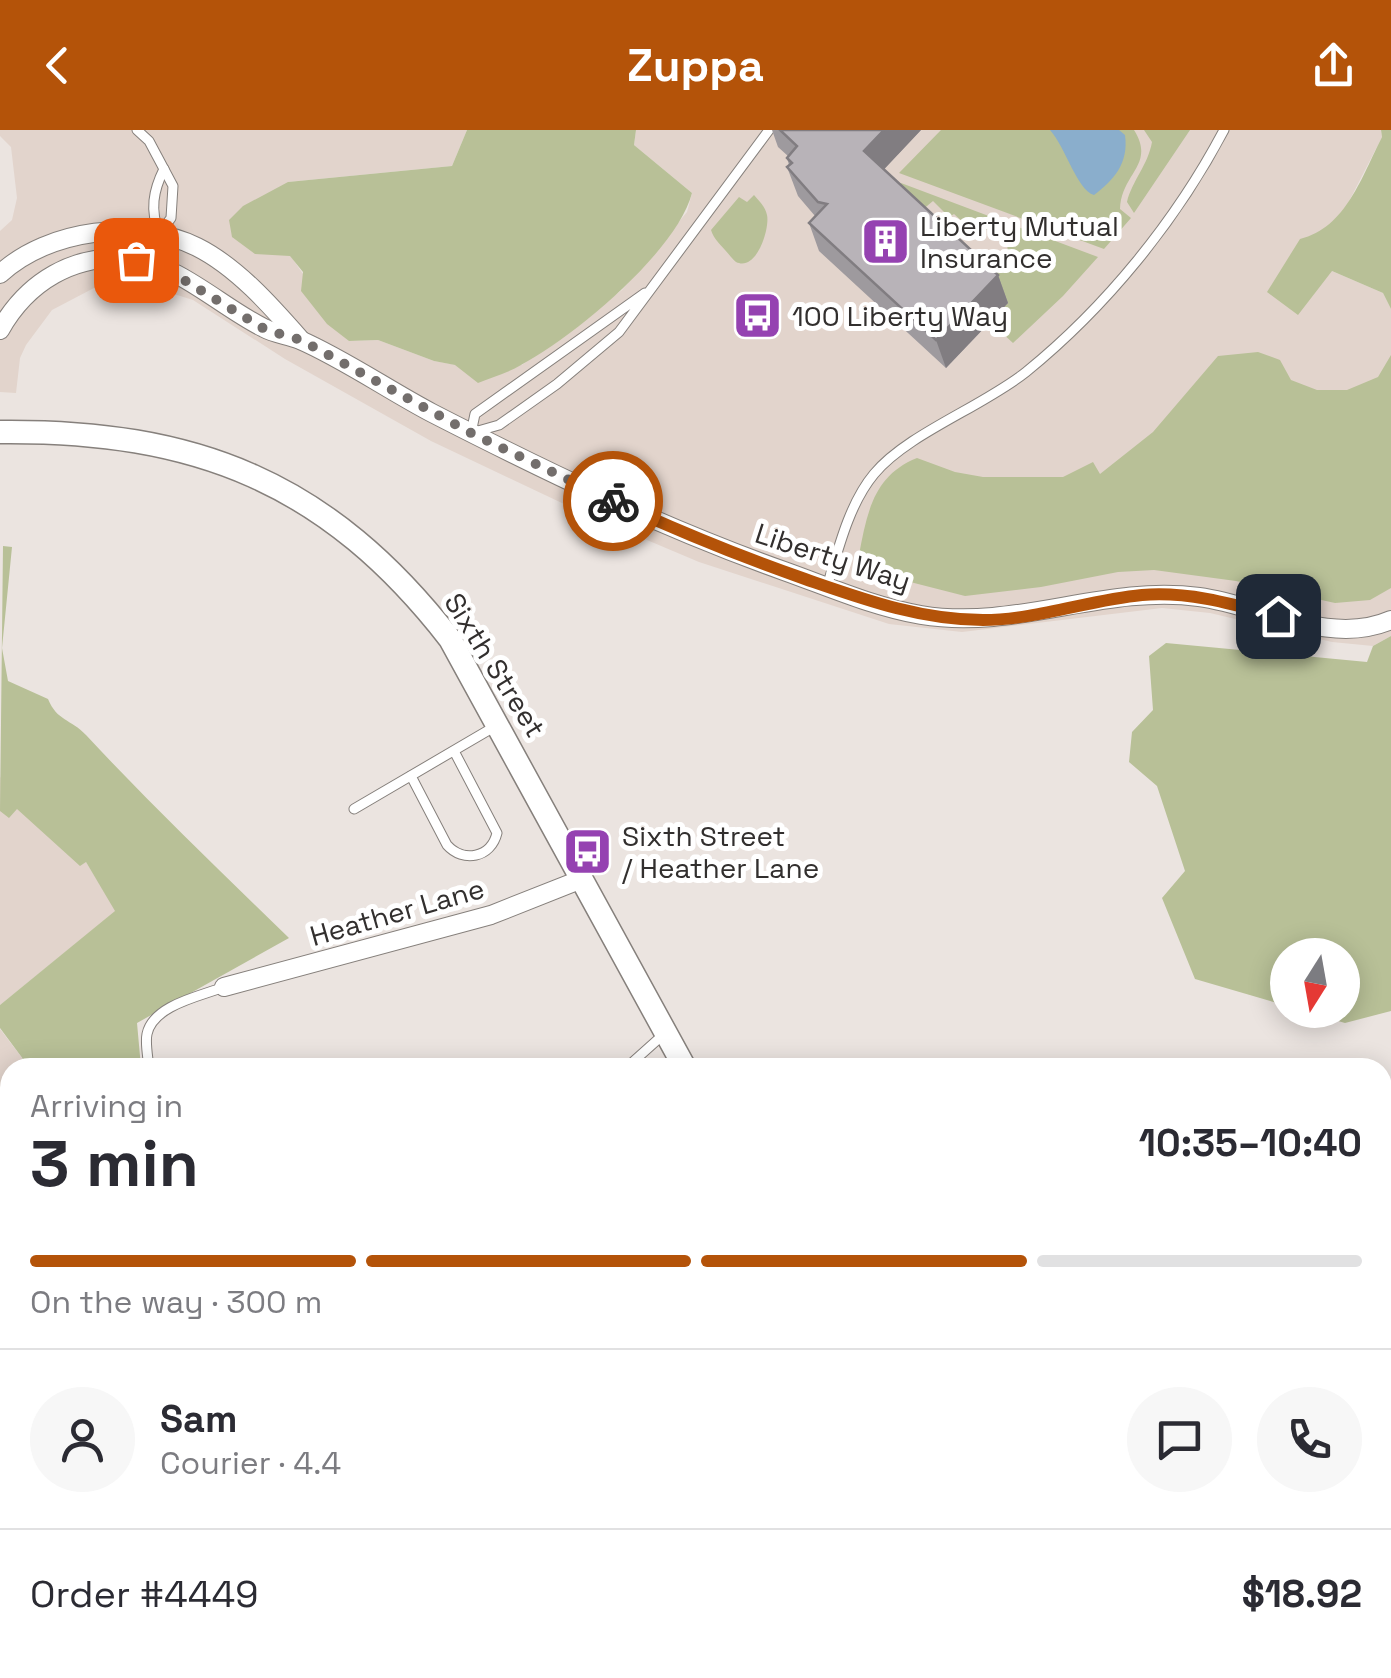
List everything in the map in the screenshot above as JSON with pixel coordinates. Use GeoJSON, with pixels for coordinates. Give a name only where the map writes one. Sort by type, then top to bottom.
{"type":"FeatureCollection","features":[{"type":"Feature","properties":{"kind":"main road","name":"Sixth Street"},"geometry":{"type":"LineString","coordinates":[[0,432],[94,434],[155,442],[230,465],[332,522],[400,578],[450,639],[680,1058]]}},
{"type":"Feature","properties":{"kind":"street","name":"Liberty Way"},"geometry":{"type":"LineString","coordinates":[[0,274],[38,250],[74,237],[114,232],[159,234],[195,245],[213,256],[301,340]]}},
{"type":"Feature","properties":{"kind":"street","name":"Liberty Way"},"geometry":{"type":"LineString","coordinates":[[0,330],[43,279],[67,267],[108,258],[152,264],[266,330],[301,340],[471,433],[667,526],[827,586],[922,615],[986,620],[1147,595],[1199,597],[1328,628],[1364,627],[1391,620]]}},
{"type":"Feature","properties":{"kind":"street","name":"Heather Lane"},"geometry":{"type":"LineString","coordinates":[[224,986],[491,915],[582,880]]}},
{"type":"Feature","properties":{"kind":"lane"},"geometry":{"type":"LineString","coordinates":[[137,130],[149,140],[173,186],[171,218],[159,234],[152,264]]}},
{"type":"Feature","properties":{"kind":"lane"},"geometry":{"type":"LineString","coordinates":[[645,293],[475,414],[471,433],[499,425],[594,356],[619,332],[768,130]]}},
{"type":"Feature","properties":{"kind":"lane"},"geometry":{"type":"LineString","coordinates":[[827,586],[848,526],[872,476],[911,442],[980,404],[1026,372],[1067,336],[1142,255],[1195,180],[1224,130]]}},
{"type":"Feature","properties":{"kind":"lane"},"geometry":{"type":"LineString","coordinates":[[159,234],[151,213],[164,169]]}},
{"type":"Feature","properties":{"kind":"lane"},"geometry":{"type":"LineString","coordinates":[[354,809],[498,724]]}},
{"type":"Feature","properties":{"kind":"lane"},"geometry":{"type":"LineString","coordinates":[[411,776],[454,853],[472,857],[487,851],[497,833],[454,750]]}},
{"type":"Feature","properties":{"kind":"lane"},"geometry":{"type":"LineString","coordinates":[[148,1058],[147,1033],[153,1021],[178,1004],[224,986]]}},
{"type":"Feature","properties":{"kind":"lane"},"geometry":{"type":"LineString","coordinates":[[637,1058],[666,1032]]}},
{"type":"Feature","properties":{"kind":"shaded area"},"geometry":{"type":"Polygon","coordinates":[[[0,130],[467,130],[452,166],[288,182],[290,255],[349,341],[378,340],[456,365],[522,365],[622,290],[687,212],[692,193],[634,145],[636,130],[1381,130],[1382,137],[1343,213],[1319,235],[1332,271],[1383,293],[1391,309],[1391,636],[1373,646],[1332,642],[1210,613],[1162,608],[962,632],[889,624],[699,562],[583,513],[431,441],[285,359],[193,300],[142,284],[94,288],[52,310],[20,358],[16,393],[0,392],[0,231],[12,220],[17,198],[11,147],[0,136],[0,130]]]}},
{"type":"Feature","properties":{"kind":"shaded area"},"geometry":{"type":"Polygon","coordinates":[[[0,777],[48,800],[116,911],[0,1005],[0,777]]]}},
{"type":"Feature","properties":{"kind":"shaded area"},"geometry":{"type":"Polygon","coordinates":[[[0,1029],[22,1058],[0,1058],[0,1029]]]}},
{"type":"Feature","properties":{"kind":"green space"},"geometry":{"type":"Polygon","coordinates":[[[467,130],[636,130],[634,145],[692,193],[683,216],[666,240],[621,290],[568,334],[511,370],[478,383],[455,365],[378,340],[349,341],[327,324],[301,291],[303,272],[290,256],[255,254],[232,237],[229,220],[243,206],[288,182],[452,166],[467,130]]]}},
{"type":"Feature","properties":{"kind":"green space"},"geometry":{"type":"Polygon","coordinates":[[[941,130],[1134,130],[1140,142],[1140,161],[1126,186],[1120,209],[1131,218],[1104,249],[899,173],[941,130]]]}},
{"type":"Feature","properties":{"kind":"green space"},"geometry":{"type":"Polygon","coordinates":[[[1144,130],[1190,130],[1134,213],[1127,202],[1152,142],[1144,130]]]}},
{"type":"Feature","properties":{"kind":"green space"},"geometry":{"type":"Polygon","coordinates":[[[1381,130],[1391,130],[1391,309],[1383,293],[1332,271],[1298,315],[1267,292],[1300,239],[1329,224],[1351,198],[1382,137],[1381,130]]]}},
{"type":"Feature","properties":{"kind":"green space"},"geometry":{"type":"Polygon","coordinates":[[[901,183],[1098,257],[1013,343],[990,322],[1008,303],[981,278],[1008,248],[987,229],[979,237],[933,201],[921,211],[897,188],[901,183]]]}},
{"type":"Feature","properties":{"kind":"green space"},"geometry":{"type":"Polygon","coordinates":[[[754,195],[767,215],[764,238],[750,261],[736,262],[711,230],[739,197],[747,202],[754,195]]]}},
{"type":"Feature","properties":{"kind":"green space"},"geometry":{"type":"Polygon","coordinates":[[[1258,352],[1280,360],[1291,380],[1317,390],[1347,390],[1378,377],[1391,355],[1391,588],[1370,600],[1335,603],[1236,581],[1154,570],[965,596],[875,573],[859,555],[875,497],[902,465],[917,458],[983,477],[1063,477],[1093,462],[1100,474],[1153,432],[1218,356],[1258,352]]]}},
{"type":"Feature","properties":{"kind":"green space"},"geometry":{"type":"Polygon","coordinates":[[[3,546],[12,547],[2,648],[8,681],[48,699],[60,716],[86,735],[289,938],[137,1023],[140,1058],[22,1058],[0,1028],[0,1005],[115,911],[86,862],[80,866],[17,809],[9,818],[0,811],[3,546]]]}},
{"type":"Feature","properties":{"kind":"green space"},"geometry":{"type":"Polygon","coordinates":[[[1391,636],[1391,1011],[1360,1019],[1360,938],[1270,938],[1270,1001],[1195,979],[1162,898],[1185,871],[1157,786],[1129,762],[1132,732],[1153,710],[1149,656],[1166,643],[1367,662],[1373,646],[1391,636]]]}},
{"type":"Feature","properties":{"kind":"water"},"geometry":{"type":"Polygon","coordinates":[[[1050,130],[1119,130],[1125,135],[1126,145],[1118,170],[1094,195],[1088,192],[1050,130]]]}},
{"type":"Feature","properties":{"kind":"building","name":"Liberty Mutual Insurance"},"geometry":{"type":"Polygon","coordinates":[[[780,130],[884,130],[864,151],[998,275],[936,340],[809,223],[827,204],[818,202],[787,167],[792,163],[787,158],[797,146],[780,130]]]}},
{"type":"Feature","properties":{"kind":"way so far"},"geometry":{"type":"LineString","coordinates":[[136,260],[179,277],[266,330],[301,340],[400,397],[613,501]]}},
{"type":"Feature","properties":{"kind":"place","name":"Liberty Mutual Insurance"},"geometry":{"type":"Point","coordinates":[885,242]}},
{"type":"Feature","properties":{"kind":"place","name":"100 Liberty Way"},"geometry":{"type":"Point","coordinates":[757,316]}},
{"type":"Feature","properties":{"kind":"place","name":"Sixth Street / Heather Lane"},"geometry":{"type":"Point","coordinates":[587,852]}},
{"type":"Feature","properties":{"kind":"route"},"geometry":{"type":"LineString","coordinates":[[613,501],[770,566],[853,596],[922,615],[986,620],[1147,595],[1199,597],[1278,616]]}}]}
